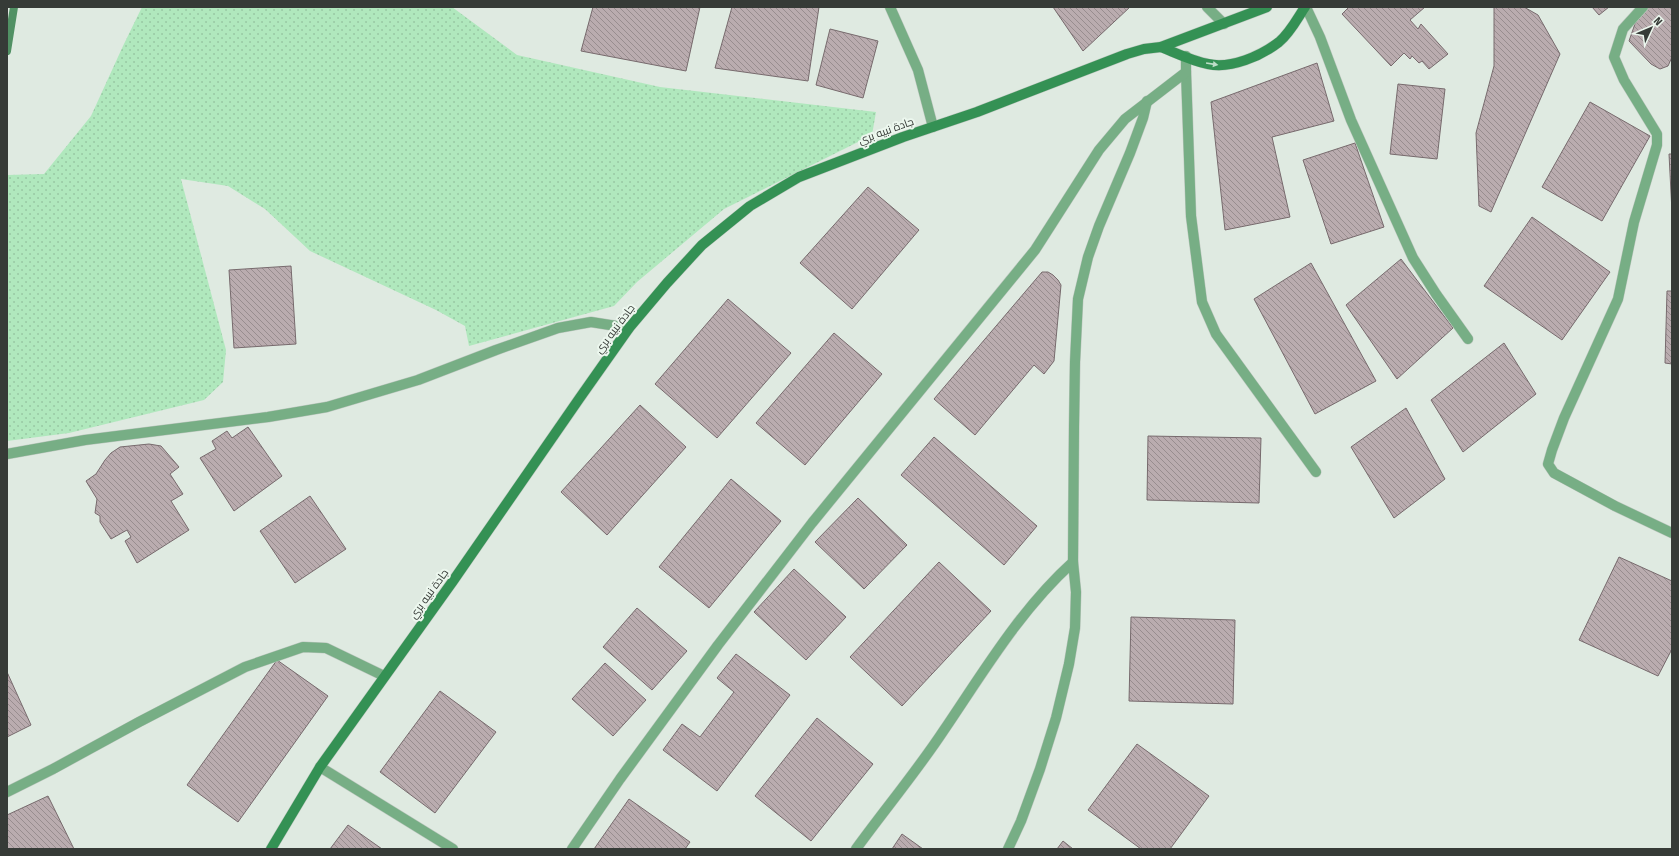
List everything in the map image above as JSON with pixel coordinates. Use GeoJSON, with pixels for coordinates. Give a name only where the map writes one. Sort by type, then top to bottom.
{"type":"FeatureCollection","features":[{"type":"Feature","properties":{"kind":"street"},"geometry":{"type":"LineString","coordinates":[[890,7],[918,70],[933,127]]}},
{"type":"Feature","properties":{"kind":"street"},"geometry":{"type":"LineString","coordinates":[[1207,7],[1224,24]]}},
{"type":"Feature","properties":{"kind":"street","name":"جادة نبيه بري"},"geometry":{"type":"LineString","coordinates":[[271,849],[320,767],[453,581],[518,485],[629,328],[702,245],[750,206],[799,177],[977,112],[1127,54],[1144,49],[1162,47],[1267,7]]}},
{"type":"Feature","properties":{"kind":"street"},"geometry":{"type":"LineString","coordinates":[[1305,7],[1320,37],[1351,120],[1413,258],[1468,339]]}},
{"type":"Feature","properties":{"kind":"street","name":"جادة نبيه بري"},"geometry":{"type":"LineString","coordinates":[[1162,47],[1208,64],[1233,64],[1262,53],[1280,41],[1293,26],[1305,7]]}},
{"type":"Feature","properties":{"kind":"street"},"geometry":{"type":"LineString","coordinates":[[1643,7],[1623,29],[1614,57],[1624,80],[1656,134],[1657,145],[1634,222],[1618,299],[1564,418],[1548,464],[1554,473],[1615,506],[1672,533]]}},
{"type":"Feature","properties":{"kind":"street"},"geometry":{"type":"LineString","coordinates":[[1186,56],[1192,216],[1202,302],[1216,334],[1316,472]]}},
{"type":"Feature","properties":{"kind":"street"},"geometry":{"type":"LineString","coordinates":[[572,849],[620,779],[718,644],[807,529],[1035,250],[1099,150],[1125,119],[1186,72]]}},
{"type":"Feature","properties":{"kind":"street"},"geometry":{"type":"LineString","coordinates":[[1008,849],[1021,821],[1040,769],[1056,718],[1069,664],[1075,628],[1076,592],[1073,562],[1075,362],[1078,299],[1088,257],[1099,226],[1138,132],[1147,101]]}},
{"type":"Feature","properties":{"kind":"street"},"geometry":{"type":"LineString","coordinates":[[7,454],[85,440],[268,417],[327,407],[418,380],[558,328],[591,322],[629,328]]}},
{"type":"Feature","properties":{"kind":"street"},"geometry":{"type":"LineString","coordinates":[[856,849],[944,731],[985,667],[1022,616],[1052,581],[1073,562]]}},
{"type":"Feature","properties":{"kind":"street"},"geometry":{"type":"LineString","coordinates":[[7,792],[245,668],[303,647],[326,648],[384,676]]}},
{"type":"Feature","properties":{"kind":"street"},"geometry":{"type":"LineString","coordinates":[[320,767],[454,849]]}},
{"type":"Feature","properties":{"kind":"green space"},"geometry":{"type":"Polygon","coordinates":[[[142,7],[452,7],[517,55],[660,87],[876,112],[872,135],[724,209],[637,282],[614,306],[469,346],[465,326],[436,310],[310,251],[265,209],[228,186],[181,179],[226,350],[223,382],[204,400],[69,433],[7,441],[7,175],[44,174],[91,116],[142,7]]]}},
{"type":"Feature","properties":{"kind":"building"},"geometry":{"type":"Polygon","coordinates":[[[593,7],[700,7],[686,71],[581,51],[593,7]]]}},
{"type":"Feature","properties":{"kind":"building"},"geometry":{"type":"Polygon","coordinates":[[[732,7],[819,7],[808,81],[715,68],[732,7]]]}},
{"type":"Feature","properties":{"kind":"building"},"geometry":{"type":"Polygon","coordinates":[[[1053,7],[1130,7],[1083,51],[1053,7]]]}},
{"type":"Feature","properties":{"kind":"building"},"geometry":{"type":"Polygon","coordinates":[[[1349,7],[1425,7],[1410,20],[1418,29],[1421,24],[1448,54],[1429,69],[1422,61],[1419,63],[1412,56],[1410,59],[1404,53],[1391,66],[1342,14],[1349,7]]]}},
{"type":"Feature","properties":{"kind":"building"},"geometry":{"type":"Polygon","coordinates":[[[1494,7],[1524,7],[1538,15],[1560,54],[1491,212],[1479,206],[1476,133],[1494,66],[1494,7]]]}},
{"type":"Feature","properties":{"kind":"building"},"geometry":{"type":"Polygon","coordinates":[[[1592,7],[1609,7],[1599,15],[1592,7]]]}},
{"type":"Feature","properties":{"kind":"building"},"geometry":{"type":"Polygon","coordinates":[[[1648,7],[1672,7],[1672,57],[1668,66],[1660,69],[1651,64],[1629,41],[1637,18],[1648,7]]]}},
{"type":"Feature","properties":{"kind":"building"},"geometry":{"type":"Polygon","coordinates":[[[830,29],[878,41],[863,98],[816,85],[830,29]]]}},
{"type":"Feature","properties":{"kind":"building"},"geometry":{"type":"Polygon","coordinates":[[[1317,63],[1334,121],[1272,137],[1290,217],[1225,230],[1211,102],[1317,63]]]}},
{"type":"Feature","properties":{"kind":"building"},"geometry":{"type":"Polygon","coordinates":[[[1398,84],[1445,89],[1437,159],[1390,154],[1398,84]]]}},
{"type":"Feature","properties":{"kind":"building"},"geometry":{"type":"Polygon","coordinates":[[[1590,102],[1650,136],[1602,221],[1542,187],[1590,102]]]}},
{"type":"Feature","properties":{"kind":"building"},"geometry":{"type":"Polygon","coordinates":[[[1355,143],[1384,227],[1331,244],[1303,160],[1355,143]]]}},
{"type":"Feature","properties":{"kind":"building"},"geometry":{"type":"Polygon","coordinates":[[[1669,154],[1672,154],[1672,212],[1669,154]]]}},
{"type":"Feature","properties":{"kind":"building"},"geometry":{"type":"Polygon","coordinates":[[[868,187],[919,230],[852,309],[800,263],[868,187]]]}},
{"type":"Feature","properties":{"kind":"building"},"geometry":{"type":"Polygon","coordinates":[[[1532,217],[1610,272],[1562,340],[1484,286],[1532,217]]]}},
{"type":"Feature","properties":{"kind":"building"},"geometry":{"type":"Polygon","coordinates":[[[1401,259],[1453,328],[1397,379],[1346,305],[1401,259]]]}},
{"type":"Feature","properties":{"kind":"building"},"geometry":{"type":"Polygon","coordinates":[[[1311,263],[1376,381],[1315,414],[1254,299],[1311,263]]]}},
{"type":"Feature","properties":{"kind":"building"},"geometry":{"type":"Polygon","coordinates":[[[291,266],[296,344],[234,348],[229,270],[291,266]]]}},
{"type":"Feature","properties":{"kind":"building"},"geometry":{"type":"Polygon","coordinates":[[[1042,272],[1048,272],[1053,275],[1061,285],[1054,361],[1044,374],[1034,365],[975,435],[934,399],[1042,272]]]}},
{"type":"Feature","properties":{"kind":"building"},"geometry":{"type":"Polygon","coordinates":[[[1667,291],[1672,291],[1672,364],[1665,363],[1667,291]]]}},
{"type":"Feature","properties":{"kind":"building"},"geometry":{"type":"Polygon","coordinates":[[[728,299],[791,353],[717,438],[655,384],[728,299]]]}},
{"type":"Feature","properties":{"kind":"building"},"geometry":{"type":"Polygon","coordinates":[[[834,333],[882,374],[805,465],[756,423],[834,333]]]}},
{"type":"Feature","properties":{"kind":"building"},"geometry":{"type":"Polygon","coordinates":[[[1504,343],[1536,394],[1463,452],[1431,400],[1504,343]]]}},
{"type":"Feature","properties":{"kind":"building"},"geometry":{"type":"Polygon","coordinates":[[[640,405],[686,447],[607,535],[561,492],[640,405]]]}},
{"type":"Feature","properties":{"kind":"building"},"geometry":{"type":"Polygon","coordinates":[[[1406,408],[1445,479],[1394,518],[1351,447],[1406,408]]]}},
{"type":"Feature","properties":{"kind":"building"},"geometry":{"type":"Polygon","coordinates":[[[248,427],[282,476],[234,511],[200,458],[216,449],[212,441],[227,431],[232,438],[248,427]]]}},
{"type":"Feature","properties":{"kind":"building"},"geometry":{"type":"Polygon","coordinates":[[[1148,436],[1261,438],[1259,503],[1147,500],[1148,436]]]}},
{"type":"Feature","properties":{"kind":"building"},"geometry":{"type":"Polygon","coordinates":[[[934,437],[1037,526],[1004,565],[901,475],[934,437]]]}},
{"type":"Feature","properties":{"kind":"building"},"geometry":{"type":"Polygon","coordinates":[[[149,444],[161,446],[179,467],[170,474],[183,494],[171,501],[189,530],[137,563],[125,541],[131,537],[127,530],[111,539],[100,522],[100,516],[95,513],[97,499],[86,481],[96,474],[111,453],[120,447],[149,444]]]}},
{"type":"Feature","properties":{"kind":"building"},"geometry":{"type":"Polygon","coordinates":[[[731,479],[781,521],[709,608],[659,567],[731,479]]]}},
{"type":"Feature","properties":{"kind":"building"},"geometry":{"type":"Polygon","coordinates":[[[310,496],[346,549],[295,583],[260,531],[310,496]]]}},
{"type":"Feature","properties":{"kind":"building"},"geometry":{"type":"Polygon","coordinates":[[[858,498],[907,545],[864,589],[815,542],[858,498]]]}},
{"type":"Feature","properties":{"kind":"building"},"geometry":{"type":"Polygon","coordinates":[[[1619,557],[1672,581],[1672,649],[1658,676],[1579,640],[1619,557]]]}},
{"type":"Feature","properties":{"kind":"building"},"geometry":{"type":"Polygon","coordinates":[[[939,562],[991,611],[902,706],[850,657],[939,562]]]}},
{"type":"Feature","properties":{"kind":"building"},"geometry":{"type":"Polygon","coordinates":[[[794,569],[846,617],[806,660],[754,612],[794,569]]]}},
{"type":"Feature","properties":{"kind":"building"},"geometry":{"type":"Polygon","coordinates":[[[637,608],[687,651],[652,690],[603,647],[637,608]]]}},
{"type":"Feature","properties":{"kind":"building"},"geometry":{"type":"Polygon","coordinates":[[[1131,617],[1235,620],[1233,704],[1129,701],[1131,617]]]}},
{"type":"Feature","properties":{"kind":"building"},"geometry":{"type":"Polygon","coordinates":[[[736,654],[790,695],[717,791],[663,750],[682,724],[700,737],[734,692],[717,678],[736,654]]]}},
{"type":"Feature","properties":{"kind":"building"},"geometry":{"type":"Polygon","coordinates":[[[277,660],[328,696],[238,822],[187,785],[277,660]]]}},
{"type":"Feature","properties":{"kind":"building"},"geometry":{"type":"Polygon","coordinates":[[[605,663],[646,700],[613,736],[572,699],[605,663]]]}},
{"type":"Feature","properties":{"kind":"building"},"geometry":{"type":"Polygon","coordinates":[[[7,672],[31,725],[7,737],[7,672]]]}},
{"type":"Feature","properties":{"kind":"building"},"geometry":{"type":"Polygon","coordinates":[[[440,691],[496,732],[435,813],[380,772],[440,691]]]}},
{"type":"Feature","properties":{"kind":"building"},"geometry":{"type":"Polygon","coordinates":[[[817,718],[873,764],[811,841],[755,796],[817,718]]]}},
{"type":"Feature","properties":{"kind":"building"},"geometry":{"type":"Polygon","coordinates":[[[1137,744],[1209,796],[1170,849],[1141,849],[1088,810],[1137,744]]]}},
{"type":"Feature","properties":{"kind":"building"},"geometry":{"type":"Polygon","coordinates":[[[48,796],[74,849],[7,849],[7,815],[48,796]]]}},
{"type":"Feature","properties":{"kind":"building"},"geometry":{"type":"Polygon","coordinates":[[[629,799],[690,842],[685,849],[594,849],[629,799]]]}},
{"type":"Feature","properties":{"kind":"building"},"geometry":{"type":"Polygon","coordinates":[[[348,825],[382,849],[330,849],[348,825]]]}},
{"type":"Feature","properties":{"kind":"building"},"geometry":{"type":"Polygon","coordinates":[[[902,834],[923,849],[892,849],[902,834]]]}},
{"type":"Feature","properties":{"kind":"building"},"geometry":{"type":"Polygon","coordinates":[[[1063,841],[1073,849],[1057,849],[1063,841]]]}},
{"type":"Feature","properties":{"kind":"waterway"},"geometry":{"type":"LineString","coordinates":[[7,51],[14,7]]}}]}
